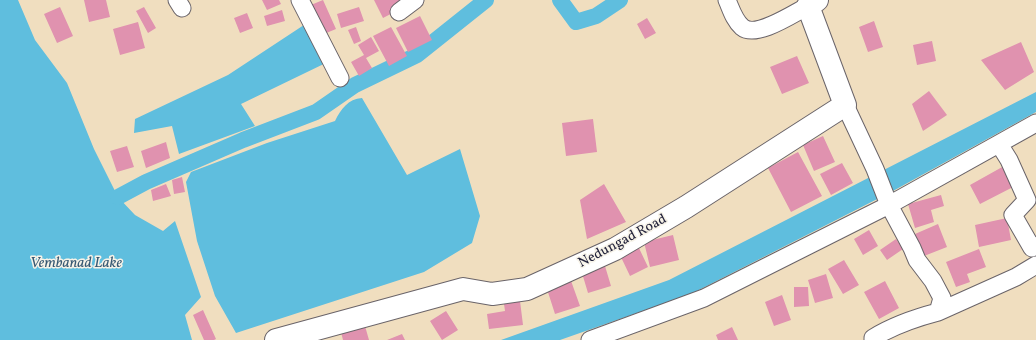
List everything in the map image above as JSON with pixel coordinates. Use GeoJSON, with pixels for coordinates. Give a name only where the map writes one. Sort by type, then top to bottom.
{"type":"FeatureCollection","features":[{"type":"Feature","properties":{"kind":"street"},"geometry":{"type":"LineString","coordinates":[[300,0],[340,78]]}},
{"type":"Feature","properties":{"kind":"street"},"geometry":{"type":"LineString","coordinates":[[399,12],[415,0]]}},
{"type":"Feature","properties":{"kind":"street"},"geometry":{"type":"LineString","coordinates":[[727,0],[734,17],[743,28],[754,31],[774,24],[812,3],[845,105],[875,169],[889,206],[917,260],[933,281],[942,298],[938,312]]}},
{"type":"Feature","properties":{"kind":"street","name":"Nedungad Road"},"geometry":{"type":"LineString","coordinates":[[276,340],[463,289],[492,294],[527,289],[615,249],[686,207],[845,105]]}},
{"type":"Feature","properties":{"kind":"street"},"geometry":{"type":"LineString","coordinates":[[590,340],[704,298],[889,206],[1036,123]]}},
{"type":"Feature","properties":{"kind":"street"},"geometry":{"type":"LineString","coordinates":[[873,340],[873,338],[894,326],[938,312],[1016,277],[1035,256],[1013,215],[1027,200],[1009,160],[999,144]]}},
{"type":"Feature","properties":{"kind":"water","name":"Vembanad Lake"},"geometry":{"type":"Polygon","coordinates":[[[0,0],[18,0],[35,40],[67,83],[94,149],[118,197],[135,215],[163,231],[175,221],[201,297],[185,315],[192,340],[0,340],[0,0]]]}},
{"type":"Feature","properties":{"kind":"water"},"geometry":{"type":"Polygon","coordinates":[[[310,21],[332,60],[241,104],[255,126],[179,154],[172,126],[134,133],[135,119],[228,75],[310,21]]]}},
{"type":"Feature","properties":{"kind":"water"},"geometry":{"type":"Polygon","coordinates":[[[1036,92],[1036,112],[893,191],[691,294],[560,340],[501,340],[669,280],[1036,92]]]}},
{"type":"Feature","properties":{"kind":"water"},"geometry":{"type":"Polygon","coordinates":[[[362,98],[407,175],[460,149],[480,216],[472,243],[424,272],[236,333],[215,296],[197,241],[186,182],[191,172],[267,143],[335,121],[346,105],[353,100],[362,98]]]}},
{"type":"Feature","properties":{"kind":"building"},"geometry":{"type":"Polygon","coordinates":[[[84,0],[106,0],[110,17],[89,22],[84,0]]]}},
{"type":"Feature","properties":{"kind":"building"},"geometry":{"type":"Polygon","coordinates":[[[262,0],[279,0],[281,4],[267,10],[262,0]]]}},
{"type":"Feature","properties":{"kind":"building"},"geometry":{"type":"Polygon","coordinates":[[[323,0],[336,29],[319,36],[306,7],[323,0]]]}},
{"type":"Feature","properties":{"kind":"building"},"geometry":{"type":"Polygon","coordinates":[[[374,0],[402,0],[406,6],[383,18],[374,0]]]}},
{"type":"Feature","properties":{"kind":"building"},"geometry":{"type":"Polygon","coordinates":[[[60,7],[73,36],[57,43],[44,14],[60,7]]]}},
{"type":"Feature","properties":{"kind":"building"},"geometry":{"type":"Polygon","coordinates":[[[144,7],[156,28],[148,33],[136,11],[144,7]]]}},
{"type":"Feature","properties":{"kind":"building"},"geometry":{"type":"Polygon","coordinates":[[[359,7],[364,21],[341,28],[337,14],[359,7]]]}},
{"type":"Feature","properties":{"kind":"building"},"geometry":{"type":"Polygon","coordinates":[[[282,10],[285,21],[267,26],[264,16],[282,10]]]}},
{"type":"Feature","properties":{"kind":"building"},"geometry":{"type":"Polygon","coordinates":[[[247,13],[253,28],[240,33],[234,18],[247,13]]]}},
{"type":"Feature","properties":{"kind":"building"},"geometry":{"type":"Polygon","coordinates":[[[420,16],[432,40],[408,52],[396,28],[420,16]]]}},
{"type":"Feature","properties":{"kind":"building"},"geometry":{"type":"Polygon","coordinates":[[[647,18],[656,33],[645,39],[637,24],[647,18]]]}},
{"type":"Feature","properties":{"kind":"building"},"geometry":{"type":"Polygon","coordinates":[[[874,21],[883,47],[868,52],[859,27],[874,21]]]}},
{"type":"Feature","properties":{"kind":"building"},"geometry":{"type":"Polygon","coordinates":[[[138,22],[145,48],[120,55],[113,29],[138,22]]]}},
{"type":"Feature","properties":{"kind":"building"},"geometry":{"type":"Polygon","coordinates":[[[356,27],[361,41],[354,44],[348,30],[356,27]]]}},
{"type":"Feature","properties":{"kind":"building"},"geometry":{"type":"Polygon","coordinates":[[[391,27],[407,56],[389,66],[373,36],[391,27]]]}},
{"type":"Feature","properties":{"kind":"building"},"geometry":{"type":"Polygon","coordinates":[[[371,37],[379,51],[366,58],[372,68],[359,76],[351,62],[364,55],[358,45],[371,37]]]}},
{"type":"Feature","properties":{"kind":"building"},"geometry":{"type":"Polygon","coordinates":[[[932,41],[936,61],[917,65],[913,45],[932,41]]]}},
{"type":"Feature","properties":{"kind":"building"},"geometry":{"type":"Polygon","coordinates":[[[1021,42],[1034,72],[1005,90],[981,60],[1021,42]]]}},
{"type":"Feature","properties":{"kind":"building"},"geometry":{"type":"Polygon","coordinates":[[[797,56],[809,83],[782,94],[770,67],[797,56]]]}},
{"type":"Feature","properties":{"kind":"building"},"geometry":{"type":"Polygon","coordinates":[[[929,91],[947,115],[923,131],[912,104],[929,91]]]}},
{"type":"Feature","properties":{"kind":"building"},"geometry":{"type":"Polygon","coordinates":[[[593,119],[597,152],[566,156],[562,123],[593,119]]]}},
{"type":"Feature","properties":{"kind":"building"},"geometry":{"type":"Polygon","coordinates":[[[823,136],[835,162],[814,171],[803,145],[823,136]]]}},
{"type":"Feature","properties":{"kind":"building"},"geometry":{"type":"Polygon","coordinates":[[[166,142],[170,158],[146,168],[141,151],[166,142]]]}},
{"type":"Feature","properties":{"kind":"building"},"geometry":{"type":"Polygon","coordinates":[[[127,146],[134,167],[117,172],[110,151],[127,146]]]}},
{"type":"Feature","properties":{"kind":"building"},"geometry":{"type":"Polygon","coordinates":[[[798,152],[822,196],[791,212],[768,168],[798,152]]]}},
{"type":"Feature","properties":{"kind":"building"},"geometry":{"type":"Polygon","coordinates":[[[842,163],[853,183],[831,195],[820,174],[842,163]]]}},
{"type":"Feature","properties":{"kind":"building"},"geometry":{"type":"Polygon","coordinates":[[[1004,166],[1015,186],[980,204],[970,185],[1004,166]]]}},
{"type":"Feature","properties":{"kind":"building"},"geometry":{"type":"Polygon","coordinates":[[[182,177],[185,192],[174,194],[172,180],[182,177]]]}},
{"type":"Feature","properties":{"kind":"building"},"geometry":{"type":"Polygon","coordinates":[[[166,184],[171,196],[153,201],[151,190],[166,184]]]}},
{"type":"Feature","properties":{"kind":"building"},"geometry":{"type":"Polygon","coordinates":[[[604,184],[626,222],[587,239],[580,200],[604,184]]]}},
{"type":"Feature","properties":{"kind":"building"},"geometry":{"type":"Polygon","coordinates":[[[941,195],[944,206],[931,210],[934,222],[915,228],[908,204],[941,195]]]}},
{"type":"Feature","properties":{"kind":"building"},"geometry":{"type":"Polygon","coordinates":[[[1007,218],[1011,240],[979,247],[975,225],[1007,218]]]}},
{"type":"Feature","properties":{"kind":"building"},"geometry":{"type":"Polygon","coordinates":[[[938,224],[947,247],[924,256],[915,234],[938,224]]]}},
{"type":"Feature","properties":{"kind":"building"},"geometry":{"type":"Polygon","coordinates":[[[869,230],[878,246],[863,255],[854,239],[869,230]]]}},
{"type":"Feature","properties":{"kind":"building"},"geometry":{"type":"Polygon","coordinates":[[[673,235],[679,260],[650,267],[644,242],[673,235]]]}},
{"type":"Feature","properties":{"kind":"building"},"geometry":{"type":"Polygon","coordinates":[[[896,239],[903,249],[887,260],[880,250],[896,239]]]}},
{"type":"Feature","properties":{"kind":"building"},"geometry":{"type":"Polygon","coordinates":[[[638,246],[648,267],[630,276],[620,255],[638,246]]]}},
{"type":"Feature","properties":{"kind":"building"},"geometry":{"type":"Polygon","coordinates":[[[979,249],[986,267],[967,274],[970,282],[956,287],[946,262],[979,249]]]}},
{"type":"Feature","properties":{"kind":"building"},"geometry":{"type":"Polygon","coordinates":[[[844,260],[859,285],[843,294],[828,269],[844,260]]]}},
{"type":"Feature","properties":{"kind":"building"},"geometry":{"type":"Polygon","coordinates":[[[605,266],[611,286],[588,293],[582,273],[605,266]]]}},
{"type":"Feature","properties":{"kind":"building"},"geometry":{"type":"Polygon","coordinates":[[[826,274],[833,298],[815,303],[808,280],[826,274]]]}},
{"type":"Feature","properties":{"kind":"building"},"geometry":{"type":"Polygon","coordinates":[[[570,278],[580,306],[555,314],[546,286],[570,278]]]}},
{"type":"Feature","properties":{"kind":"building"},"geometry":{"type":"Polygon","coordinates":[[[885,281],[899,308],[879,319],[864,292],[885,281]]]}},
{"type":"Feature","properties":{"kind":"building"},"geometry":{"type":"Polygon","coordinates":[[[794,287],[808,287],[809,306],[794,307],[794,287]]]}},
{"type":"Feature","properties":{"kind":"building"},"geometry":{"type":"Polygon","coordinates":[[[782,295],[791,320],[774,326],[765,302],[782,295]]]}},
{"type":"Feature","properties":{"kind":"building"},"geometry":{"type":"Polygon","coordinates":[[[520,301],[523,325],[489,329],[487,314],[505,311],[504,304],[520,301]]]}},
{"type":"Feature","properties":{"kind":"building"},"geometry":{"type":"Polygon","coordinates":[[[203,310],[216,339],[214,340],[204,340],[193,315],[203,310]]]}},
{"type":"Feature","properties":{"kind":"building"},"geometry":{"type":"Polygon","coordinates":[[[446,311],[458,330],[442,340],[430,321],[446,311]]]}},
{"type":"Feature","properties":{"kind":"building"},"geometry":{"type":"Polygon","coordinates":[[[365,326],[369,340],[343,340],[341,332],[365,326]]]}},
{"type":"Feature","properties":{"kind":"building"},"geometry":{"type":"Polygon","coordinates":[[[732,327],[738,340],[718,340],[716,335],[732,327]]]}},
{"type":"Feature","properties":{"kind":"building"},"geometry":{"type":"Polygon","coordinates":[[[402,334],[405,340],[387,340],[402,334]]]}},
{"type":"Feature","properties":{"kind":"waterway"},"geometry":{"type":"LineString","coordinates":[[118,197],[146,182],[243,140],[316,112],[355,85],[417,55],[486,0]]}},
{"type":"Feature","properties":{"kind":"waterway"},"geometry":{"type":"LineString","coordinates":[[560,0],[576,22],[596,16],[620,0]]}}]}
